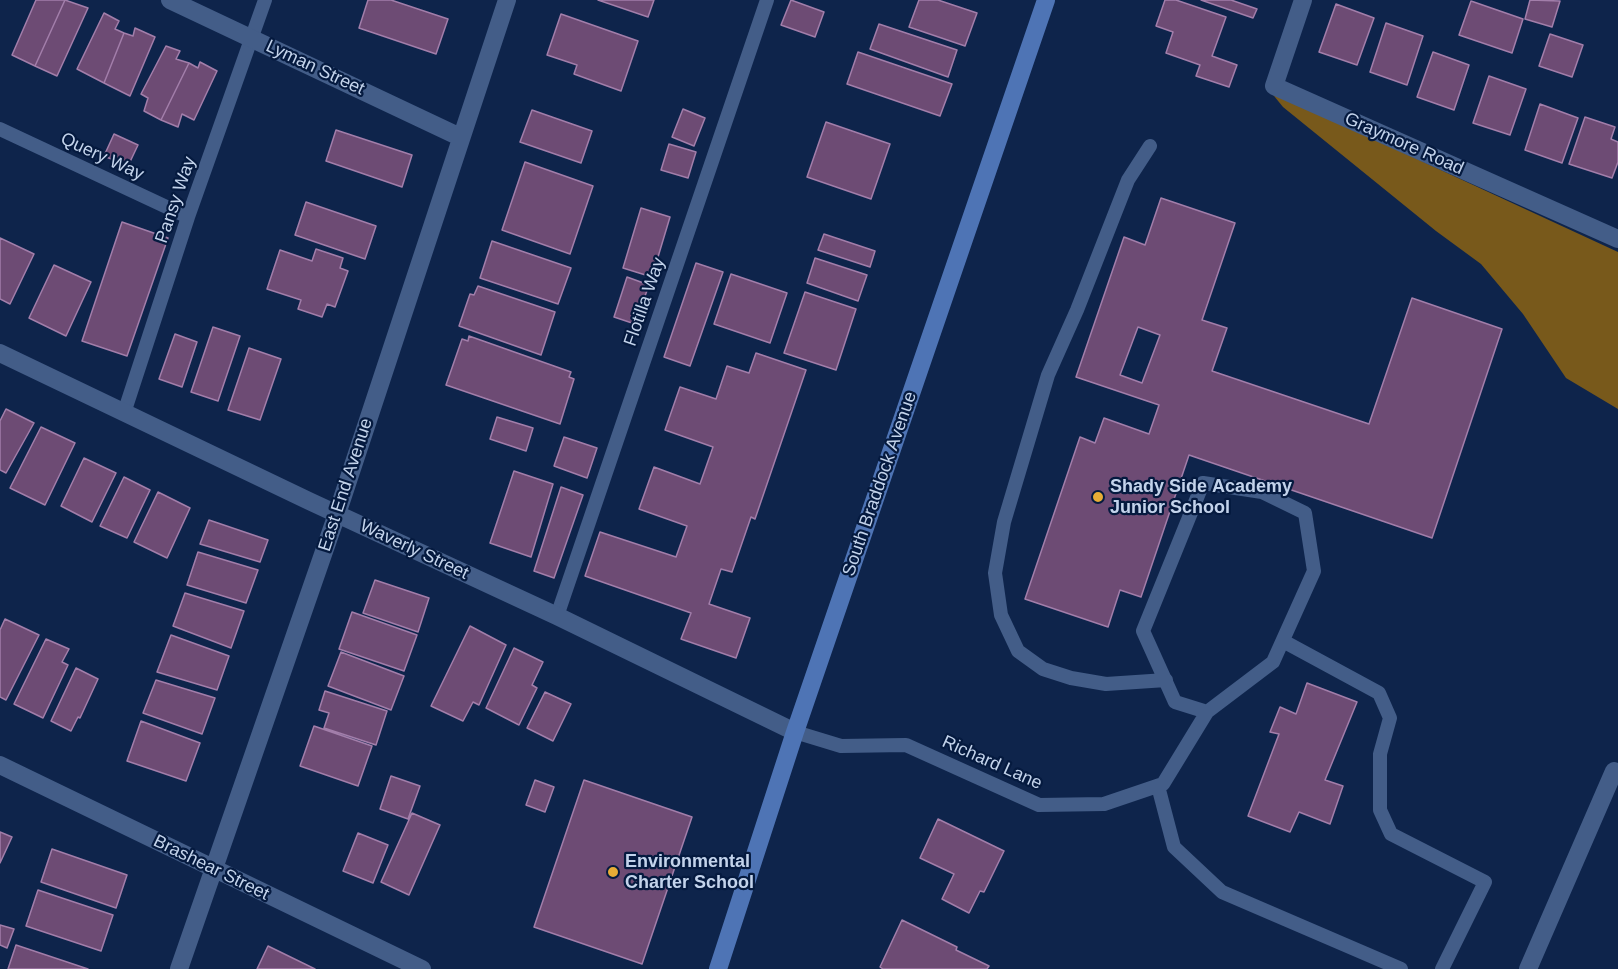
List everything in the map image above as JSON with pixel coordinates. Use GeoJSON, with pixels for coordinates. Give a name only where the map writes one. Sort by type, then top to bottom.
{"type":"FeatureCollection","features":[{"type":"Feature","properties":{"kind":"main road","name":"South Braddock Avenue"},"geometry":{"type":"LineString","coordinates":[[718,969],[795,732],[1046,0]]}},
{"type":"Feature","properties":{"kind":"street","name":"Lyman Street"},"geometry":{"type":"LineString","coordinates":[[170,0],[460,137]]}},
{"type":"Feature","properties":{"kind":"street","name":"East End Avenue"},"geometry":{"type":"LineString","coordinates":[[179,969],[337,514],[507,0]]}},
{"type":"Feature","properties":{"kind":"street","name":"Graymore Road"},"geometry":{"type":"LineString","coordinates":[[1303,0],[1274,87],[1618,239]]}},
{"type":"Feature","properties":{"kind":"street","name":"Waverly Street"},"geometry":{"type":"LineString","coordinates":[[0,353],[557,616],[795,732]]}},
{"type":"Feature","properties":{"kind":"street","name":"Brashear Street"},"geometry":{"type":"LineString","coordinates":[[0,765],[422,969]]}},
{"type":"Feature","properties":{"kind":"street"},"geometry":{"type":"LineString","coordinates":[[1528,969],[1614,771]]}},
{"type":"Feature","properties":{"kind":"lane","name":"Pansy Way"},"geometry":{"type":"LineString","coordinates":[[124,413],[188,218],[265,0]]}},
{"type":"Feature","properties":{"kind":"lane","name":"Flotilla Way"},"geometry":{"type":"LineString","coordinates":[[557,616],[767,0]]}},
{"type":"Feature","properties":{"kind":"lane","name":"Query Way"},"geometry":{"type":"LineString","coordinates":[[0,129],[188,218]]}},
{"type":"Feature","properties":{"kind":"lane"},"geometry":{"type":"LineString","coordinates":[[1150,146],[1128,180],[1077,310],[1048,375],[1004,522],[995,573],[1000,615],[1018,651],[1043,669],[1071,678],[1106,684],[1166,680]]}},
{"type":"Feature","properties":{"kind":"lane"},"geometry":{"type":"LineString","coordinates":[[1207,712],[1175,702],[1143,631],[1203,483],[1262,492],[1305,513],[1314,571],[1273,662],[1207,712],[1163,784],[1158,786],[1174,847],[1222,892],[1401,969]]}},
{"type":"Feature","properties":{"kind":"lane"},"geometry":{"type":"LineString","coordinates":[[1283,641],[1379,693],[1390,718],[1380,754],[1380,810],[1390,834],[1485,882],[1442,969]]}},
{"type":"Feature","properties":{"kind":"lane","name":"Richard Lane"},"geometry":{"type":"LineString","coordinates":[[795,732],[841,746],[906,745],[1039,805],[1104,804],[1158,786]]}},
{"type":"Feature","properties":{"kind":"shaded area"},"geometry":{"type":"Polygon","coordinates":[[[1270,91],[1618,252],[1618,409],[1566,378],[1523,314],[1481,264],[1436,231],[1283,107],[1270,91]]]}},
{"type":"Feature","properties":{"kind":"building"},"geometry":{"type":"Polygon","coordinates":[[[36,0],[65,0],[35,66],[12,55],[36,0]]]}},
{"type":"Feature","properties":{"kind":"building"},"geometry":{"type":"Polygon","coordinates":[[[65,0],[88,8],[57,76],[35,66],[65,0]]]}},
{"type":"Feature","properties":{"kind":"building"},"geometry":{"type":"Polygon","coordinates":[[[368,0],[391,0],[448,19],[436,54],[359,28],[368,0]]]}},
{"type":"Feature","properties":{"kind":"building"},"geometry":{"type":"Polygon","coordinates":[[[598,0],[654,0],[648,17],[598,0]]]}},
{"type":"Feature","properties":{"kind":"building"},"geometry":{"type":"Polygon","coordinates":[[[791,0],[824,12],[815,37],[781,25],[791,0]]]}},
{"type":"Feature","properties":{"kind":"building"},"geometry":{"type":"Polygon","coordinates":[[[919,0],[938,0],[977,13],[965,46],[909,27],[919,0]]]}},
{"type":"Feature","properties":{"kind":"building"},"geometry":{"type":"Polygon","coordinates":[[[1165,0],[1176,0],[1226,17],[1212,56],[1237,65],[1229,87],[1196,76],[1200,65],[1166,53],[1173,32],[1156,26],[1165,0]]]}},
{"type":"Feature","properties":{"kind":"building"},"geometry":{"type":"Polygon","coordinates":[[[1201,0],[1231,0],[1257,9],[1253,18],[1201,0]]]}},
{"type":"Feature","properties":{"kind":"building"},"geometry":{"type":"Polygon","coordinates":[[[1530,0],[1560,1],[1552,27],[1525,19],[1530,0]]]}},
{"type":"Feature","properties":{"kind":"building"},"geometry":{"type":"Polygon","coordinates":[[[1471,1],[1523,19],[1512,53],[1459,35],[1471,1]]]}},
{"type":"Feature","properties":{"kind":"building"},"geometry":{"type":"Polygon","coordinates":[[[1336,4],[1374,18],[1357,65],[1319,52],[1336,4]]]}},
{"type":"Feature","properties":{"kind":"building"},"geometry":{"type":"Polygon","coordinates":[[[104,13],[119,21],[115,29],[124,33],[104,83],[77,69],[104,13]]]}},
{"type":"Feature","properties":{"kind":"building"},"geometry":{"type":"Polygon","coordinates":[[[561,14],[638,41],[621,91],[574,74],[577,65],[547,55],[561,14]]]}},
{"type":"Feature","properties":{"kind":"building"},"geometry":{"type":"Polygon","coordinates":[[[1386,23],[1423,36],[1407,85],[1370,72],[1386,23]]]}},
{"type":"Feature","properties":{"kind":"building"},"geometry":{"type":"Polygon","coordinates":[[[879,24],[957,50],[948,77],[870,49],[879,24]]]}},
{"type":"Feature","properties":{"kind":"building"},"geometry":{"type":"Polygon","coordinates":[[[135,28],[155,37],[130,96],[104,83],[124,33],[133,36],[135,28]]]}},
{"type":"Feature","properties":{"kind":"building"},"geometry":{"type":"Polygon","coordinates":[[[1550,34],[1583,45],[1572,77],[1539,66],[1550,34]]]}},
{"type":"Feature","properties":{"kind":"building"},"geometry":{"type":"Polygon","coordinates":[[[166,46],[180,51],[176,59],[189,63],[161,120],[144,111],[148,98],[141,94],[166,46]]]}},
{"type":"Feature","properties":{"kind":"building"},"geometry":{"type":"Polygon","coordinates":[[[858,52],[952,84],[940,116],[847,84],[858,52]]]}},
{"type":"Feature","properties":{"kind":"building"},"geometry":{"type":"Polygon","coordinates":[[[1433,52],[1469,65],[1454,110],[1417,97],[1433,52]]]}},
{"type":"Feature","properties":{"kind":"building"},"geometry":{"type":"Polygon","coordinates":[[[200,62],[217,71],[194,120],[182,114],[178,127],[161,120],[189,63],[198,68],[200,62]]]}},
{"type":"Feature","properties":{"kind":"building"},"geometry":{"type":"Polygon","coordinates":[[[1489,76],[1526,89],[1510,135],[1473,123],[1489,76]]]}},
{"type":"Feature","properties":{"kind":"building"},"geometry":{"type":"Polygon","coordinates":[[[1540,104],[1578,118],[1562,163],[1525,150],[1540,104]]]}},
{"type":"Feature","properties":{"kind":"building"},"geometry":{"type":"Polygon","coordinates":[[[683,109],[705,118],[694,146],[672,137],[683,109]]]}},
{"type":"Feature","properties":{"kind":"building"},"geometry":{"type":"Polygon","coordinates":[[[532,110],[592,131],[581,163],[520,142],[532,110]]]}},
{"type":"Feature","properties":{"kind":"building"},"geometry":{"type":"Polygon","coordinates":[[[1585,117],[1615,127],[1611,139],[1618,142],[1618,162],[1612,178],[1569,164],[1585,117]]]}},
{"type":"Feature","properties":{"kind":"building"},"geometry":{"type":"Polygon","coordinates":[[[826,122],[890,144],[871,199],[807,177],[826,122]]]}},
{"type":"Feature","properties":{"kind":"building"},"geometry":{"type":"Polygon","coordinates":[[[336,130],[412,155],[402,187],[326,161],[336,130]]]}},
{"type":"Feature","properties":{"kind":"building"},"geometry":{"type":"Polygon","coordinates":[[[114,134],[138,145],[128,166],[104,156],[114,134]]]}},
{"type":"Feature","properties":{"kind":"building"},"geometry":{"type":"Polygon","coordinates":[[[669,144],[696,152],[688,178],[661,170],[669,144]]]}},
{"type":"Feature","properties":{"kind":"building"},"geometry":{"type":"Polygon","coordinates":[[[525,162],[593,186],[570,254],[502,230],[525,162]]]}},
{"type":"Feature","properties":{"kind":"building"},"geometry":{"type":"Polygon","coordinates":[[[1161,198],[1235,223],[1202,320],[1227,328],[1212,371],[1369,424],[1412,298],[1502,329],[1432,538],[1189,455],[1141,597],[1120,590],[1108,627],[1025,599],[1080,437],[1095,443],[1104,418],[1149,434],[1159,405],[1076,377],[1124,237],[1145,245],[1161,198]],[[1138,327],[1120,375],[1142,383],[1160,335],[1138,327]]]}},
{"type":"Feature","properties":{"kind":"building"},"geometry":{"type":"Polygon","coordinates":[[[306,202],[376,226],[365,259],[295,235],[306,202]]]}},
{"type":"Feature","properties":{"kind":"building"},"geometry":{"type":"Polygon","coordinates":[[[641,208],[670,217],[652,277],[623,268],[641,208]]]}},
{"type":"Feature","properties":{"kind":"building"},"geometry":{"type":"Polygon","coordinates":[[[122,222],[168,238],[127,356],[82,341],[122,222]]]}},
{"type":"Feature","properties":{"kind":"building"},"geometry":{"type":"Polygon","coordinates":[[[824,234],[875,251],[870,267],[818,250],[824,234]]]}},
{"type":"Feature","properties":{"kind":"building"},"geometry":{"type":"Polygon","coordinates":[[[0,238],[34,254],[10,304],[0,299],[0,238]]]}},
{"type":"Feature","properties":{"kind":"building"},"geometry":{"type":"Polygon","coordinates":[[[492,241],[571,268],[558,304],[480,278],[492,241]]]}},
{"type":"Feature","properties":{"kind":"building"},"geometry":{"type":"Polygon","coordinates":[[[316,249],[343,258],[340,268],[348,271],[335,307],[327,304],[322,317],[298,309],[301,300],[267,289],[280,250],[312,261],[316,249]]]}},
{"type":"Feature","properties":{"kind":"building"},"geometry":{"type":"Polygon","coordinates":[[[815,258],[867,275],[858,301],[807,283],[815,258]]]}},
{"type":"Feature","properties":{"kind":"building"},"geometry":{"type":"Polygon","coordinates":[[[696,263],[723,272],[690,366],[664,357],[696,263]]]}},
{"type":"Feature","properties":{"kind":"building"},"geometry":{"type":"Polygon","coordinates":[[[54,265],[91,282],[66,336],[29,318],[54,265]]]}},
{"type":"Feature","properties":{"kind":"building"},"geometry":{"type":"Polygon","coordinates":[[[731,274],[787,293],[770,343],[714,324],[731,274]]]}},
{"type":"Feature","properties":{"kind":"building"},"geometry":{"type":"Polygon","coordinates":[[[627,277],[649,285],[635,324],[614,317],[627,277]]]}},
{"type":"Feature","properties":{"kind":"building"},"geometry":{"type":"Polygon","coordinates":[[[478,286],[555,312],[541,355],[459,326],[470,294],[474,295],[478,286]]]}},
{"type":"Feature","properties":{"kind":"building"},"geometry":{"type":"Polygon","coordinates":[[[805,292],[856,309],[836,370],[784,353],[805,292]]]}},
{"type":"Feature","properties":{"kind":"building"},"geometry":{"type":"Polygon","coordinates":[[[213,327],[240,336],[218,401],[191,392],[213,327]]]}},
{"type":"Feature","properties":{"kind":"building"},"geometry":{"type":"Polygon","coordinates":[[[175,334],[197,342],[182,387],[159,379],[175,334]]]}},
{"type":"Feature","properties":{"kind":"building"},"geometry":{"type":"Polygon","coordinates":[[[469,336],[571,372],[569,377],[574,379],[560,424],[446,385],[462,339],[468,341],[469,336]]]}},
{"type":"Feature","properties":{"kind":"building"},"geometry":{"type":"Polygon","coordinates":[[[249,348],[281,359],[260,420],[228,410],[249,348]]]}},
{"type":"Feature","properties":{"kind":"building"},"geometry":{"type":"Polygon","coordinates":[[[756,353],[806,370],[755,519],[751,517],[732,572],[721,569],[709,604],[750,618],[736,658],[681,639],[691,613],[585,576],[600,532],[676,557],[687,526],[639,509],[654,467],[700,484],[713,447],[665,430],[680,387],[716,399],[727,366],[749,373],[756,353]]]}},
{"type":"Feature","properties":{"kind":"building"},"geometry":{"type":"Polygon","coordinates":[[[6,409],[34,423],[6,473],[0,470],[0,421],[6,409]]]}},
{"type":"Feature","properties":{"kind":"building"},"geometry":{"type":"Polygon","coordinates":[[[497,417],[533,428],[526,451],[490,439],[497,417]]]}},
{"type":"Feature","properties":{"kind":"building"},"geometry":{"type":"Polygon","coordinates":[[[41,427],[75,443],[45,505],[10,488],[41,427]]]}},
{"type":"Feature","properties":{"kind":"building"},"geometry":{"type":"Polygon","coordinates":[[[564,437],[597,448],[587,478],[554,466],[564,437]]]}},
{"type":"Feature","properties":{"kind":"building"},"geometry":{"type":"Polygon","coordinates":[[[84,458],[116,473],[92,522],[61,506],[84,458]]]}},
{"type":"Feature","properties":{"kind":"building"},"geometry":{"type":"Polygon","coordinates":[[[514,471],[553,484],[531,557],[490,543],[514,471]]]}},
{"type":"Feature","properties":{"kind":"building"},"geometry":{"type":"Polygon","coordinates":[[[124,477],[150,490],[127,538],[100,526],[124,477]]]}},
{"type":"Feature","properties":{"kind":"building"},"geometry":{"type":"Polygon","coordinates":[[[561,487],[583,495],[554,578],[534,571],[561,487]]]}},
{"type":"Feature","properties":{"kind":"building"},"geometry":{"type":"Polygon","coordinates":[[[158,492],[190,508],[167,558],[134,542],[158,492]]]}},
{"type":"Feature","properties":{"kind":"building"},"geometry":{"type":"Polygon","coordinates":[[[209,520],[268,540],[260,562],[200,544],[209,520]]]}},
{"type":"Feature","properties":{"kind":"building"},"geometry":{"type":"Polygon","coordinates":[[[198,552],[258,570],[246,603],[187,585],[198,552]]]}},
{"type":"Feature","properties":{"kind":"building"},"geometry":{"type":"Polygon","coordinates":[[[375,580],[429,598],[418,632],[363,613],[375,580]]]}},
{"type":"Feature","properties":{"kind":"building"},"geometry":{"type":"Polygon","coordinates":[[[185,593],[244,611],[231,648],[173,626],[185,593]]]}},
{"type":"Feature","properties":{"kind":"building"},"geometry":{"type":"Polygon","coordinates":[[[352,612],[417,635],[404,671],[339,649],[352,612]]]}},
{"type":"Feature","properties":{"kind":"building"},"geometry":{"type":"Polygon","coordinates":[[[5,619],[39,635],[6,700],[0,697],[0,630],[5,619]]]}},
{"type":"Feature","properties":{"kind":"building"},"geometry":{"type":"Polygon","coordinates":[[[470,626],[506,645],[479,705],[473,702],[463,721],[431,706],[470,626]]]}},
{"type":"Feature","properties":{"kind":"building"},"geometry":{"type":"Polygon","coordinates":[[[171,635],[229,656],[217,690],[157,672],[171,635]]]}},
{"type":"Feature","properties":{"kind":"building"},"geometry":{"type":"Polygon","coordinates":[[[46,639],[69,649],[62,662],[68,665],[43,718],[14,704],[46,639]]]}},
{"type":"Feature","properties":{"kind":"building"},"geometry":{"type":"Polygon","coordinates":[[[514,648],[543,662],[532,685],[537,688],[519,725],[486,708],[514,648]]]}},
{"type":"Feature","properties":{"kind":"building"},"geometry":{"type":"Polygon","coordinates":[[[341,652],[404,676],[391,710],[328,686],[341,652]]]}},
{"type":"Feature","properties":{"kind":"building"},"geometry":{"type":"Polygon","coordinates":[[[76,668],[98,679],[80,718],[78,717],[71,731],[51,721],[76,668]]]}},
{"type":"Feature","properties":{"kind":"building"},"geometry":{"type":"Polygon","coordinates":[[[156,680],[215,698],[202,734],[143,713],[156,680]]]}},
{"type":"Feature","properties":{"kind":"building"},"geometry":{"type":"Polygon","coordinates":[[[1307,683],[1357,702],[1325,780],[1343,786],[1330,824],[1299,812],[1290,832],[1248,816],[1279,734],[1270,732],[1280,707],[1296,714],[1307,683]]]}},
{"type":"Feature","properties":{"kind":"building"},"geometry":{"type":"Polygon","coordinates":[[[325,691],[387,711],[376,745],[324,728],[329,713],[319,710],[325,691]]]}},
{"type":"Feature","properties":{"kind":"building"},"geometry":{"type":"Polygon","coordinates":[[[545,692],[571,704],[553,741],[527,728],[545,692]]]}},
{"type":"Feature","properties":{"kind":"building"},"geometry":{"type":"Polygon","coordinates":[[[141,721],[200,743],[186,781],[127,761],[141,721]]]}},
{"type":"Feature","properties":{"kind":"building"},"geometry":{"type":"Polygon","coordinates":[[[314,726],[372,746],[358,786],[300,766],[314,726]]]}},
{"type":"Feature","properties":{"kind":"building"},"geometry":{"type":"Polygon","coordinates":[[[391,776],[420,786],[408,819],[380,809],[391,776]]]}},
{"type":"Feature","properties":{"kind":"building"},"geometry":{"type":"Polygon","coordinates":[[[535,780],[554,787],[545,812],[526,805],[535,780]]]}},
{"type":"Feature","properties":{"kind":"building","name":"Environmental Charter School"},"geometry":{"type":"Polygon","coordinates":[[[584,780],[692,817],[642,964],[534,927],[584,780]]]}},
{"type":"Feature","properties":{"kind":"building"},"geometry":{"type":"Polygon","coordinates":[[[412,813],[440,825],[409,895],[381,882],[412,813]]]}},
{"type":"Feature","properties":{"kind":"building"},"geometry":{"type":"Polygon","coordinates":[[[938,819],[1004,851],[984,892],[980,891],[969,913],[942,899],[954,874],[920,858],[938,819]]]}},
{"type":"Feature","properties":{"kind":"building"},"geometry":{"type":"Polygon","coordinates":[[[0,832],[12,837],[0,863],[0,832]]]}},
{"type":"Feature","properties":{"kind":"building"},"geometry":{"type":"Polygon","coordinates":[[[358,833],[388,845],[373,883],[343,871],[358,833]]]}},
{"type":"Feature","properties":{"kind":"building"},"geometry":{"type":"Polygon","coordinates":[[[52,849],[127,875],[116,908],[41,882],[52,849]]]}},
{"type":"Feature","properties":{"kind":"building"},"geometry":{"type":"Polygon","coordinates":[[[38,890],[113,915],[101,951],[26,926],[38,890]]]}},
{"type":"Feature","properties":{"kind":"building"},"geometry":{"type":"Polygon","coordinates":[[[902,920],[957,947],[956,950],[989,966],[987,969],[883,969],[880,967],[902,920]]]}},
{"type":"Feature","properties":{"kind":"building"},"geometry":{"type":"Polygon","coordinates":[[[0,925],[14,929],[7,948],[0,945],[0,925]]]}},
{"type":"Feature","properties":{"kind":"building"},"geometry":{"type":"Polygon","coordinates":[[[16,945],[88,969],[8,969],[16,945]]]}},
{"type":"Feature","properties":{"kind":"building"},"geometry":{"type":"Polygon","coordinates":[[[268,946],[315,969],[257,969],[268,946]]]}},
{"type":"Feature","properties":{"kind":"place","name":"Shady Side Academy Junior School"},"geometry":{"type":"Point","coordinates":[1098,497]}},
{"type":"Feature","properties":{"kind":"place","name":"Environmental Charter School"},"geometry":{"type":"Point","coordinates":[613,872]}}]}
